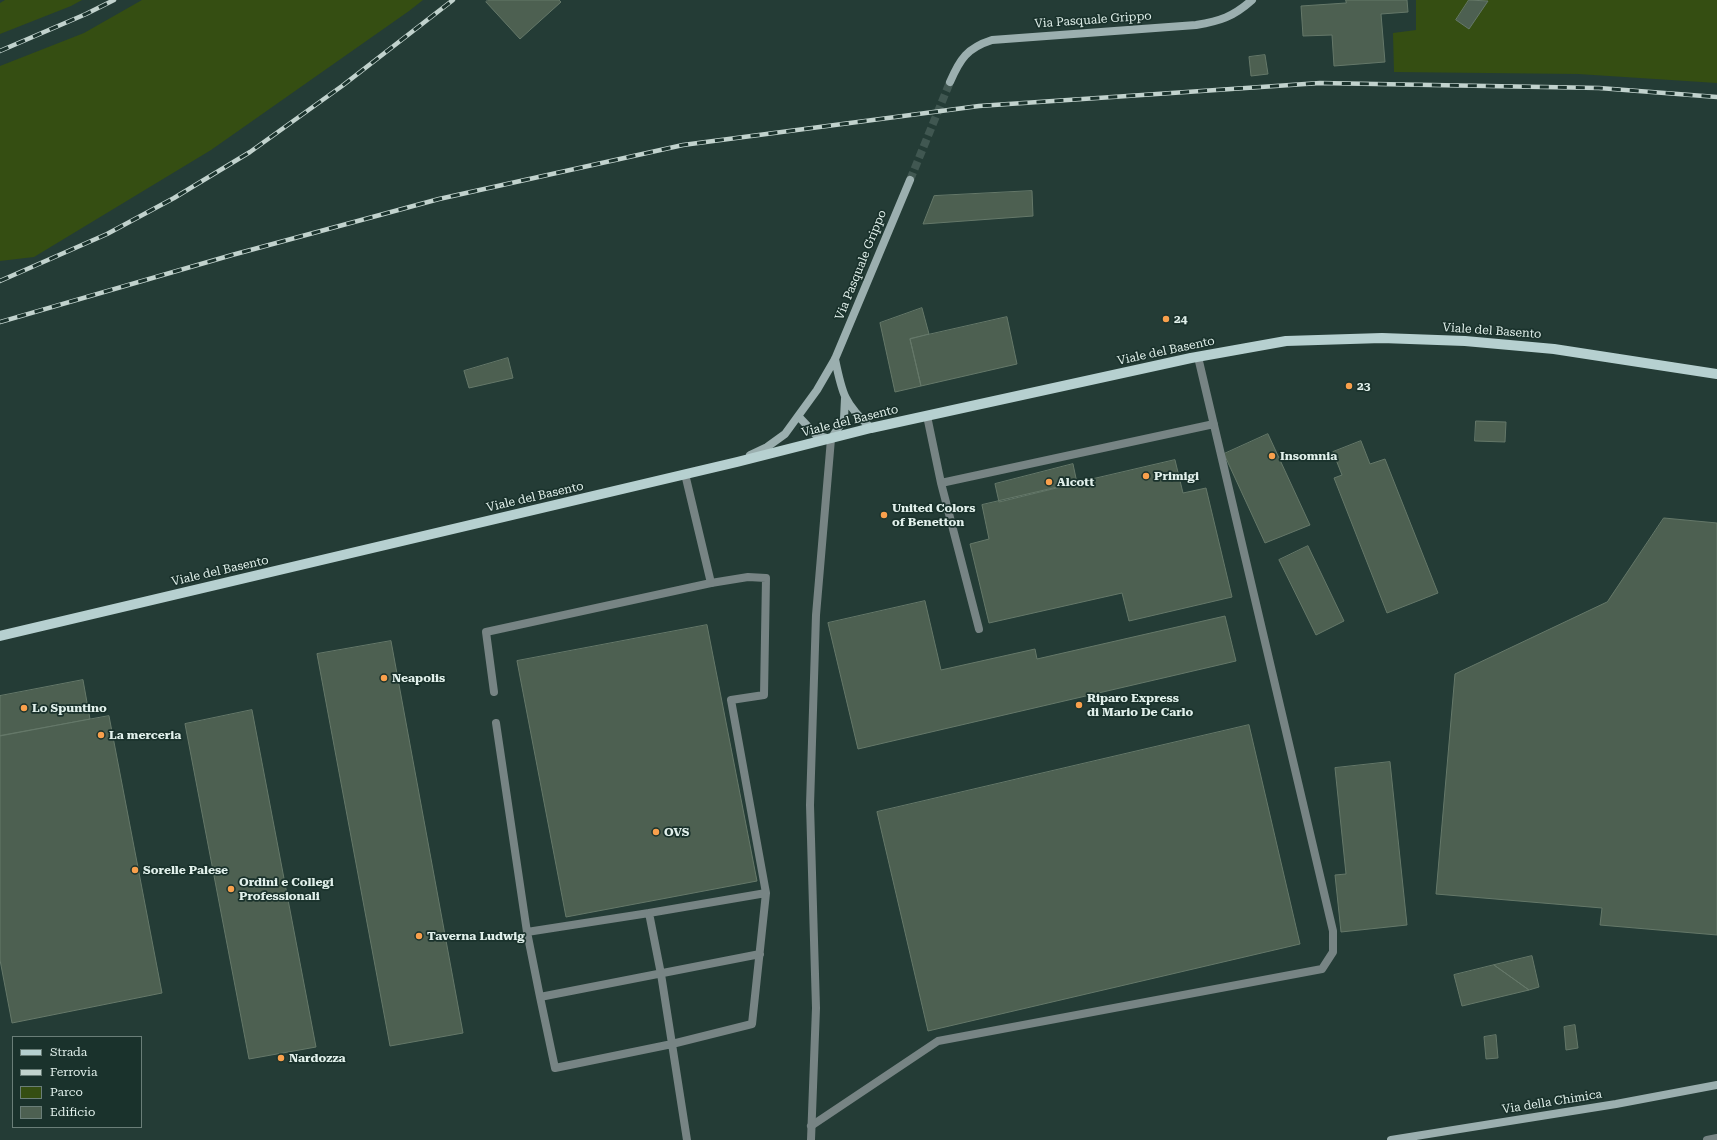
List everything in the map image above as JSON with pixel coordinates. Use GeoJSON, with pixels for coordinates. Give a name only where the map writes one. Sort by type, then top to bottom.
{"type":"FeatureCollection","features":[{"type":"Feature","properties":{"kind":"main road","name":"Viale del Basento"},"geometry":{"type":"LineString","coordinates":[[0,636],[737,462],[871,428],[1198,357],[1286,341],[1389,338],[1465,341],[1554,349],[1717,374]]}},
{"type":"Feature","properties":{"kind":"street","name":"Via Pasquale Grippo"},"geometry":{"type":"LineString","coordinates":[[950,82],[959,62],[971,49],[992,40],[1196,25],[1218,21],[1240,11],[1252,0]]}},
{"type":"Feature","properties":{"kind":"street","name":"Via Pasquale Grippo"},"geometry":{"type":"LineString","coordinates":[[737,462],[768,447],[785,434],[799,417],[817,390],[836,359],[910,180]]}},
{"type":"Feature","properties":{"kind":"street"},"geometry":{"type":"LineString","coordinates":[[811,1126],[938,1041],[1322,969],[1333,952],[1333,931],[1198,357]]}},
{"type":"Feature","properties":{"kind":"street"},"geometry":{"type":"LineString","coordinates":[[836,359],[845,398],[857,416],[871,428]]}},
{"type":"Feature","properties":{"kind":"street"},"geometry":{"type":"LineString","coordinates":[[810,1140],[816,1008],[810,805],[816,615],[831,439],[844,419],[845,398]]}},
{"type":"Feature","properties":{"kind":"street"},"geometry":{"type":"LineString","coordinates":[[927,416],[941,483],[979,629]]}},
{"type":"Feature","properties":{"kind":"street"},"geometry":{"type":"LineString","coordinates":[[799,417],[816,435],[831,439]]}},
{"type":"Feature","properties":{"kind":"street"},"geometry":{"type":"LineString","coordinates":[[941,483],[1214,424]]}},
{"type":"Feature","properties":{"kind":"street"},"geometry":{"type":"LineString","coordinates":[[685,474],[711,584]]}},
{"type":"Feature","properties":{"kind":"street"},"geometry":{"type":"LineString","coordinates":[[494,692],[486,632],[711,584],[748,577],[766,578],[764,695],[731,700],[766,893],[752,1024],[672,1044],[555,1068],[527,932],[496,724]]}},
{"type":"Feature","properties":{"kind":"street"},"geometry":{"type":"LineString","coordinates":[[527,932],[649,914],[766,893]]}},
{"type":"Feature","properties":{"kind":"street"},"geometry":{"type":"LineString","coordinates":[[649,914],[661,974],[687,1140]]}},
{"type":"Feature","properties":{"kind":"street"},"geometry":{"type":"LineString","coordinates":[[540,997],[760,954]]}},
{"type":"Feature","properties":{"kind":"street","name":"Via della Chimica"},"geometry":{"type":"LineString","coordinates":[[1391,1140],[1616,1104],[1717,1085]]}},
{"type":"Feature","properties":{"kind":"street"},"geometry":{"type":"LineString","coordinates":[[1707,1140],[1717,1138]]}},
{"type":"Feature","properties":{"kind":"green space"},"geometry":{"type":"Polygon","coordinates":[[[5,0],[82,0],[71,6],[0,34],[0,3],[5,0]]]}},
{"type":"Feature","properties":{"kind":"green space"},"geometry":{"type":"Polygon","coordinates":[[[142,0],[423,0],[211,150],[34,257],[0,261],[0,66],[84,33],[142,0]]]}},
{"type":"Feature","properties":{"kind":"green space"},"geometry":{"type":"Polygon","coordinates":[[[1416,0],[1717,0],[1717,83],[1578,74],[1394,72],[1393,33],[1416,30],[1416,0]]]}},
{"type":"Feature","properties":{"kind":"building"},"geometry":{"type":"Polygon","coordinates":[[[488,0],[559,0],[561,2],[520,39],[486,2],[488,0]]]}},
{"type":"Feature","properties":{"kind":"building"},"geometry":{"type":"Polygon","coordinates":[[[1346,0],[1407,0],[1408,12],[1381,14],[1385,62],[1334,66],[1332,35],[1303,36],[1301,6],[1346,3],[1346,0]]]}},
{"type":"Feature","properties":{"kind":"building"},"geometry":{"type":"Polygon","coordinates":[[[1469,0],[1488,1],[1469,29],[1456,20],[1469,0]]]}},
{"type":"Feature","properties":{"kind":"building"},"geometry":{"type":"Polygon","coordinates":[[[1265,55],[1268,74],[1251,76],[1249,57],[1265,55]]]}},
{"type":"Feature","properties":{"kind":"building"},"geometry":{"type":"Polygon","coordinates":[[[1032,191],[1033,216],[923,224],[934,196],[1032,191]]]}},
{"type":"Feature","properties":{"kind":"building"},"geometry":{"type":"Polygon","coordinates":[[[922,308],[929,334],[910,339],[921,386],[895,392],[880,323],[922,308]]]}},
{"type":"Feature","properties":{"kind":"building"},"geometry":{"type":"Polygon","coordinates":[[[1007,317],[1017,364],[921,386],[910,339],[1007,317]]]}},
{"type":"Feature","properties":{"kind":"building"},"geometry":{"type":"Polygon","coordinates":[[[508,358],[513,378],[469,388],[464,371],[508,358]]]}},
{"type":"Feature","properties":{"kind":"building"},"geometry":{"type":"Polygon","coordinates":[[[1476,421],[1506,422],[1505,442],[1475,441],[1476,421]]]}},
{"type":"Feature","properties":{"kind":"building"},"geometry":{"type":"Polygon","coordinates":[[[1268,434],[1310,525],[1265,543],[1224,454],[1268,434]]]}},
{"type":"Feature","properties":{"kind":"building"},"geometry":{"type":"Polygon","coordinates":[[[1361,441],[1370,464],[1385,459],[1438,593],[1387,613],[1334,478],[1342,475],[1333,452],[1361,441]]]}},
{"type":"Feature","properties":{"kind":"building"},"geometry":{"type":"Polygon","coordinates":[[[1175,460],[1183,493],[1206,488],[1232,597],[1129,621],[1122,593],[989,623],[970,544],[989,539],[982,505],[1175,460]]]}},
{"type":"Feature","properties":{"kind":"building"},"geometry":{"type":"Polygon","coordinates":[[[1073,464],[1077,483],[999,502],[995,484],[1073,464]]]}},
{"type":"Feature","properties":{"kind":"building"},"geometry":{"type":"Polygon","coordinates":[[[1664,518],[1717,523],[1717,935],[1600,925],[1602,908],[1436,894],[1455,674],[1607,602],[1664,518]]]}},
{"type":"Feature","properties":{"kind":"building"},"geometry":{"type":"Polygon","coordinates":[[[1308,546],[1344,621],[1316,635],[1279,560],[1308,546]]]}},
{"type":"Feature","properties":{"kind":"building"},"geometry":{"type":"Polygon","coordinates":[[[925,601],[941,670],[1035,649],[1037,659],[1225,616],[1236,661],[858,749],[828,623],[925,601]]]}},
{"type":"Feature","properties":{"kind":"building"},"geometry":{"type":"Polygon","coordinates":[[[707,625],[757,881],[566,917],[517,661],[707,625]]]}},
{"type":"Feature","properties":{"kind":"building"},"geometry":{"type":"Polygon","coordinates":[[[391,641],[463,1033],[390,1046],[317,654],[391,641]]]}},
{"type":"Feature","properties":{"kind":"building"},"geometry":{"type":"Polygon","coordinates":[[[83,680],[90,719],[0,736],[0,696],[83,680]]]}},
{"type":"Feature","properties":{"kind":"building"},"geometry":{"type":"Polygon","coordinates":[[[252,710],[316,1047],[249,1059],[185,724],[252,710]]]}},
{"type":"Feature","properties":{"kind":"building"},"geometry":{"type":"Polygon","coordinates":[[[109,716],[162,993],[12,1023],[0,960],[0,736],[109,716]]]}},
{"type":"Feature","properties":{"kind":"building"},"geometry":{"type":"Polygon","coordinates":[[[1249,725],[1300,944],[928,1031],[877,812],[1249,725]]]}},
{"type":"Feature","properties":{"kind":"building"},"geometry":{"type":"Polygon","coordinates":[[[1390,762],[1407,925],[1341,932],[1335,875],[1346,874],[1335,768],[1390,762]]]}},
{"type":"Feature","properties":{"kind":"building"},"geometry":{"type":"Polygon","coordinates":[[[1532,956],[1539,987],[1529,990],[1494,965],[1532,956]]]}},
{"type":"Feature","properties":{"kind":"building"},"geometry":{"type":"Polygon","coordinates":[[[1494,965],[1529,990],[1462,1006],[1454,975],[1494,965]]]}},
{"type":"Feature","properties":{"kind":"building"},"geometry":{"type":"Polygon","coordinates":[[[1575,1025],[1578,1048],[1566,1050],[1564,1027],[1575,1025]]]}},
{"type":"Feature","properties":{"kind":"building"},"geometry":{"type":"Polygon","coordinates":[[[1496,1035],[1498,1058],[1486,1059],[1484,1037],[1496,1035]]]}},
{"type":"Feature","properties":{"kind":"tunnel"},"geometry":{"type":"LineString","coordinates":[[910,180],[950,82]]}},
{"type":"Feature","properties":{"kind":"railway"},"geometry":{"type":"LineString","coordinates":[[0,51],[86,14],[114,0]]}},
{"type":"Feature","properties":{"kind":"railway"},"geometry":{"type":"LineString","coordinates":[[0,281],[107,234],[174,198],[250,152],[342,86],[453,0]]}},
{"type":"Feature","properties":{"kind":"railway"},"geometry":{"type":"LineString","coordinates":[[0,322],[232,255],[439,199],[683,145],[979,106],[1320,83],[1599,88],[1717,97]]}},
{"type":"Feature","properties":{"kind":"place","name":"24"},"geometry":{"type":"Point","coordinates":[1166,319]}},
{"type":"Feature","properties":{"kind":"place","name":"23"},"geometry":{"type":"Point","coordinates":[1349,386]}},
{"type":"Feature","properties":{"kind":"place","name":"Insomnia"},"geometry":{"type":"Point","coordinates":[1272,456]}},
{"type":"Feature","properties":{"kind":"place","name":"Primigi"},"geometry":{"type":"Point","coordinates":[1146,476]}},
{"type":"Feature","properties":{"kind":"place","name":"Alcott"},"geometry":{"type":"Point","coordinates":[1049,482]}},
{"type":"Feature","properties":{"kind":"place","name":"United Colors of Benetton"},"geometry":{"type":"Point","coordinates":[884,515]}},
{"type":"Feature","properties":{"kind":"place","name":"Neapolis"},"geometry":{"type":"Point","coordinates":[384,678]}},
{"type":"Feature","properties":{"kind":"place","name":"Riparo Express di Mario De Carlo"},"geometry":{"type":"Point","coordinates":[1079,705]}},
{"type":"Feature","properties":{"kind":"place","name":"Lo Spuntino"},"geometry":{"type":"Point","coordinates":[24,708]}},
{"type":"Feature","properties":{"kind":"place","name":"La merceria"},"geometry":{"type":"Point","coordinates":[101,735]}},
{"type":"Feature","properties":{"kind":"place","name":"OVS"},"geometry":{"type":"Point","coordinates":[656,832]}},
{"type":"Feature","properties":{"kind":"place","name":"Sorelle Palese"},"geometry":{"type":"Point","coordinates":[135,870]}},
{"type":"Feature","properties":{"kind":"place","name":"Ordini e Collegi Professionali"},"geometry":{"type":"Point","coordinates":[231,889]}},
{"type":"Feature","properties":{"kind":"place","name":"Taverna Ludwig"},"geometry":{"type":"Point","coordinates":[419,936]}},
{"type":"Feature","properties":{"kind":"place","name":"Nardozza"},"geometry":{"type":"Point","coordinates":[281,1058]}}]}
